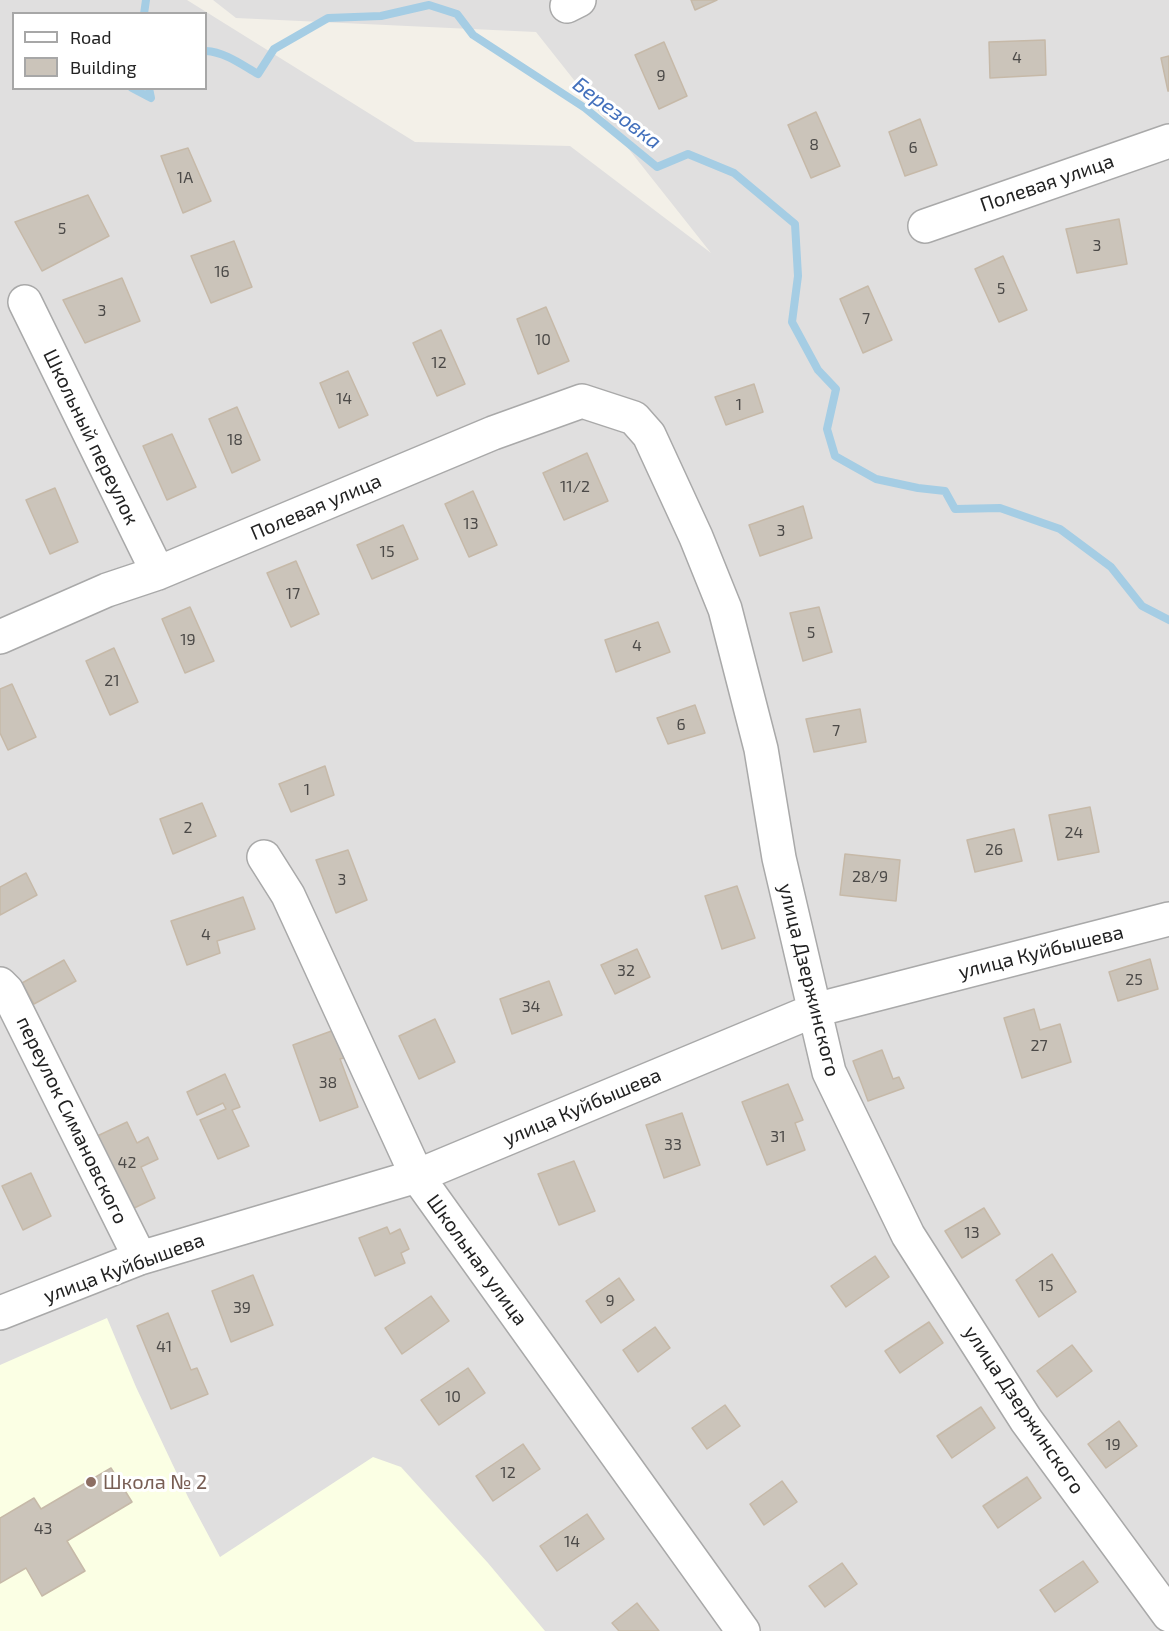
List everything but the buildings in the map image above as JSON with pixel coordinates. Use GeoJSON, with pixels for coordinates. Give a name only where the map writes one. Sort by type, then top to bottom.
{"type":"FeatureCollection","features":[{"type":"Feature","properties":{"kind":"street","name":"Полевая улица"},"geometry":{"type":"LineString","coordinates":[[925,226],[1169,141]]}},
{"type":"Feature","properties":{"kind":"street","name":"Школьный переулок"},"geometry":{"type":"LineString","coordinates":[[25,302],[158,573]]}},
{"type":"Feature","properties":{"kind":"street","name":"Полевая улица"},"geometry":{"type":"LineString","coordinates":[[0,637],[107,590],[158,573],[493,434],[582,401],[634,418]]}},
{"type":"Feature","properties":{"kind":"street","name":"улица Дзержинского"},"geometry":{"type":"LineString","coordinates":[[634,418],[649,435],[726,609],[761,749],[779,858],[829,1072],[908,1235],[1026,1420],[1169,1615]]}},
{"type":"Feature","properties":{"kind":"street","name":"Школьная улица"},"geometry":{"type":"LineString","coordinates":[[264,857],[288,895],[417,1176],[743,1631]]}},
{"type":"Feature","properties":{"kind":"street","name":"улица Куйбышева"},"geometry":{"type":"LineString","coordinates":[[0,1313],[140,1258],[417,1176],[816,1010],[1169,919]]}},
{"type":"Feature","properties":{"kind":"street","name":"переулок Симановского"},"geometry":{"type":"LineString","coordinates":[[0,984],[7,991],[44,1060],[140,1258]]}},
{"type":"Feature","properties":{"kind":"shaded area"},"geometry":{"type":"Polygon","coordinates":[[[0,0],[187,0],[206,12],[12,12],[12,90],[207,90],[207,12],[415,142],[570,146],[711,253],[536,32],[236,18],[213,0],[1169,0],[1169,1631],[0,1631],[0,0]]]}},
{"type":"Feature","properties":{"kind":"shaded area","name":"Школа № 2"},"geometry":{"type":"Polygon","coordinates":[[[107,1318],[136,1387],[188,1497],[220,1557],[373,1457],[401,1467],[488,1563],[545,1631],[0,1631],[0,1365],[107,1318]]]}},
{"type":"Feature","properties":{"kind":"waterway","name":"Березовка"},"geometry":{"type":"LineString","coordinates":[[144,12],[146,0]]}},
{"type":"Feature","properties":{"kind":"waterway","name":"Березовка"},"geometry":{"type":"LineString","coordinates":[[207,51],[227,56],[258,74],[274,49],[328,18],[381,16],[429,5],[457,14],[473,35],[585,108],[657,167],[688,154],[734,173],[795,224],[798,276],[792,322],[818,370],[836,389],[827,429],[835,456],[876,479],[945,491],[955,509],[1000,508],[1060,529],[1111,567],[1142,606],[1169,620]]}},
{"type":"Feature","properties":{"kind":"waterway","name":"Березовка"},"geometry":{"type":"LineString","coordinates":[[136,90],[151,98],[149,90]]}},
{"type":"Feature","properties":{"kind":"place","name":"Школа № 2"},"geometry":{"type":"Point","coordinates":[91,1482]}}]}
